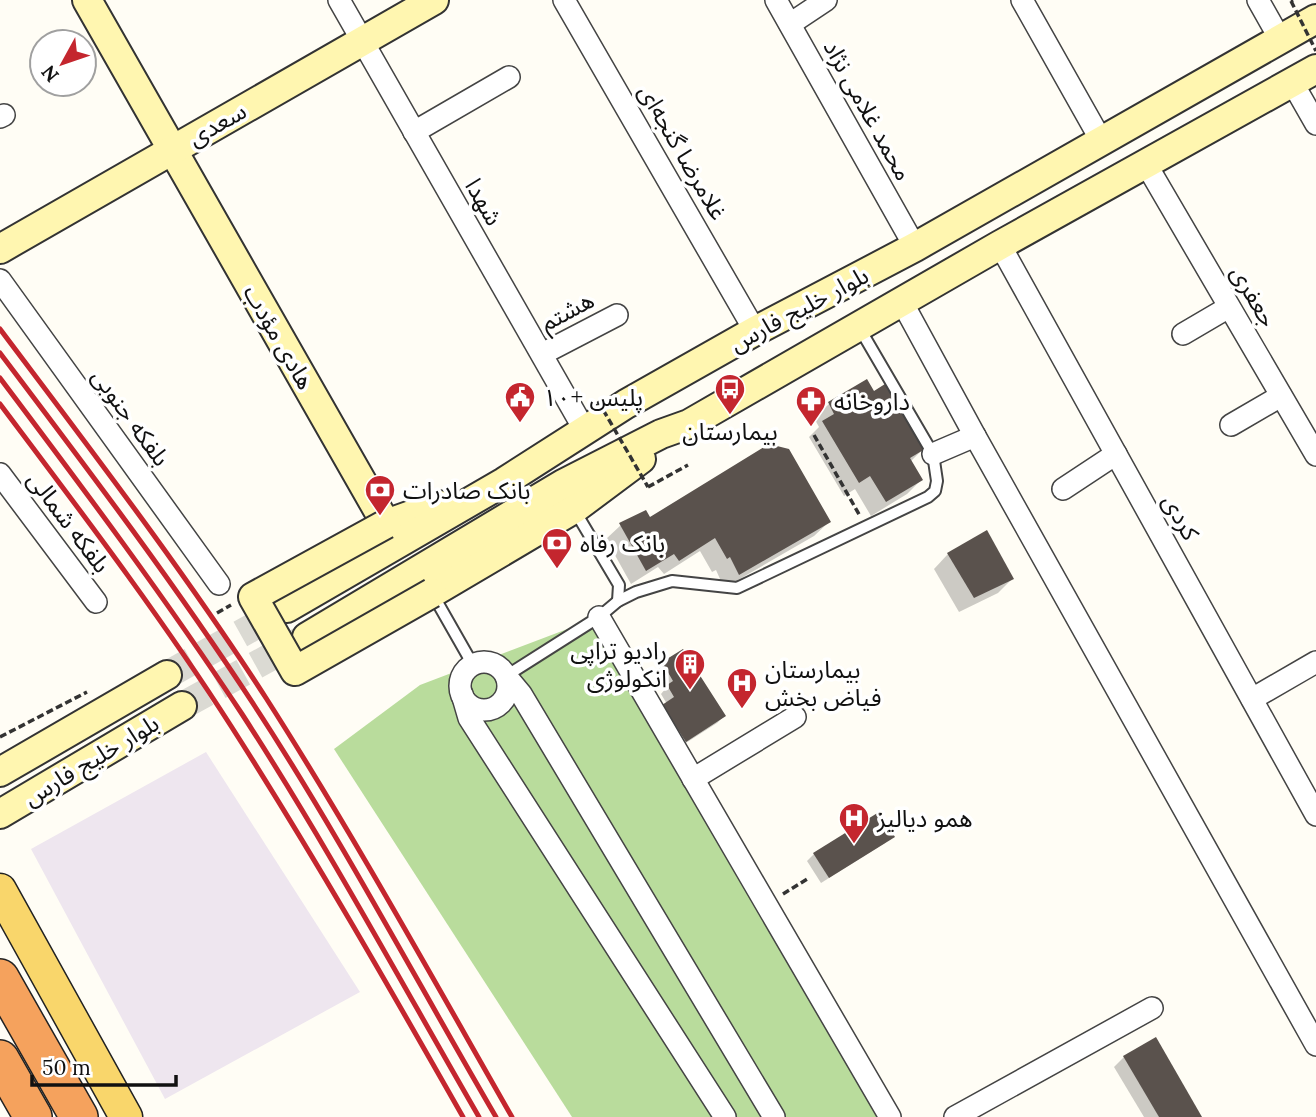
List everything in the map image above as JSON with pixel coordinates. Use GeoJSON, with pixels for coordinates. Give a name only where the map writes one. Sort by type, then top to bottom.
{"type":"FeatureCollection","features":[{"type":"Feature","properties":{"kind":"highway"},"geometry":{"type":"LineString","coordinates":[[0,978],[79,1117]]}},
{"type":"Feature","properties":{"kind":"highway"},"geometry":{"type":"LineString","coordinates":[[0,1059],[33,1117]]}},
{"type":"Feature","properties":{"kind":"main road","name":"هادی مؤدب"},"geometry":{"type":"LineString","coordinates":[[87,0],[386,524]]}},
{"type":"Feature","properties":{"kind":"main road","name":"سعدی"},"geometry":{"type":"LineString","coordinates":[[0,249],[434,0]]}},
{"type":"Feature","properties":{"kind":"main road","name":"بلوار خلیج فارس"},"geometry":{"type":"LineString","coordinates":[[288,608],[504,482],[584,429],[755,331],[915,247],[1316,19]]}},
{"type":"Feature","properties":{"kind":"main road","name":"بلوار خلیج فارس"},"geometry":{"type":"LineString","coordinates":[[307,637],[563,484],[661,434],[689,424],[1000,244],[1304,76]]}},
{"type":"Feature","properties":{"kind":"main road"},"geometry":{"type":"LineString","coordinates":[[504,482],[386,524],[253,597],[295,671],[574,509],[689,424]]}},
{"type":"Feature","properties":{"kind":"main road","name":"بلوار خلیج فارس"},"geometry":{"type":"LineString","coordinates":[[0,772],[167,675]]}},
{"type":"Feature","properties":{"kind":"main road","name":"بلوار خلیج فارس"},"geometry":{"type":"LineString","coordinates":[[0,814],[182,706]]}},
{"type":"Feature","properties":{"kind":"main road"},"geometry":{"type":"LineString","coordinates":[[0,890],[126,1117]]}},
{"type":"Feature","properties":{"kind":"street","name":"شهدا"},"geometry":{"type":"LineString","coordinates":[[339,0],[584,429]]}},
{"type":"Feature","properties":{"kind":"street","name":"غلامرضا گنجه‌ای"},"geometry":{"type":"LineString","coordinates":[[565,0],[755,331]]}},
{"type":"Feature","properties":{"kind":"street","name":"محمد غلامی نژاد"},"geometry":{"type":"LineString","coordinates":[[776,0],[915,247]]}},
{"type":"Feature","properties":{"kind":"street"},"geometry":{"type":"LineString","coordinates":[[790,24],[826,0]]}},
{"type":"Feature","properties":{"kind":"street"},"geometry":{"type":"LineString","coordinates":[[1022,0],[1102,142]]}},
{"type":"Feature","properties":{"kind":"street"},"geometry":{"type":"LineString","coordinates":[[1258,0],[1280,39]]}},
{"type":"Feature","properties":{"kind":"street"},"geometry":{"type":"LineString","coordinates":[[1304,76],[1316,124]]}},
{"type":"Feature","properties":{"kind":"street"},"geometry":{"type":"LineString","coordinates":[[414,132],[509,77]]}},
{"type":"Feature","properties":{"kind":"street","name":"جعفری"},"geometry":{"type":"LineString","coordinates":[[1146,163],[1316,456]]}},
{"type":"Feature","properties":{"kind":"street","name":"کردی"},"geometry":{"type":"LineString","coordinates":[[1000,244],[1316,815]]}},
{"type":"Feature","properties":{"kind":"street","name":"بلفکه جنوبی"},"geometry":{"type":"LineString","coordinates":[[0,279],[219,584]]}},
{"type":"Feature","properties":{"kind":"street"},"geometry":{"type":"LineString","coordinates":[[902,302],[1316,1045]]}},
{"type":"Feature","properties":{"kind":"street"},"geometry":{"type":"LineString","coordinates":[[1183,334],[1229,307]]}},
{"type":"Feature","properties":{"kind":"street","name":"هشتم"},"geometry":{"type":"LineString","coordinates":[[542,354],[617,314]]}},
{"type":"Feature","properties":{"kind":"street"},"geometry":{"type":"LineString","coordinates":[[1231,425],[1281,396]]}},
{"type":"Feature","properties":{"kind":"street"},"geometry":{"type":"LineString","coordinates":[[933,454],[975,436]]}},
{"type":"Feature","properties":{"kind":"street"},"geometry":{"type":"LineString","coordinates":[[1063,489],[1116,454]]}},
{"type":"Feature","properties":{"kind":"street","name":"بلفکه شمالی"},"geometry":{"type":"LineString","coordinates":[[0,474],[96,602]]}},
{"type":"Feature","properties":{"kind":"street"},"geometry":{"type":"LineString","coordinates":[[599,617],[890,1117]]}},
{"type":"Feature","properties":{"kind":"street"},"geometry":{"type":"LineString","coordinates":[[1252,699],[1316,662]]}},
{"type":"Feature","properties":{"kind":"street"},"geometry":{"type":"LineString","coordinates":[[725,1117],[469,718],[462,694],[462,677],[473,665],[489,663],[496,666],[521,694],[774,1117]]}},
{"type":"Feature","properties":{"kind":"street"},"geometry":{"type":"LineString","coordinates":[[462,694],[465,700],[477,709],[492,708],[499,705],[507,693],[506,676]]}},
{"type":"Feature","properties":{"kind":"street"},"geometry":{"type":"LineString","coordinates":[[694,779],[795,717]]}},
{"type":"Feature","properties":{"kind":"street"},"geometry":{"type":"LineString","coordinates":[[966,1115],[1152,1008]]}},
{"type":"Feature","properties":{"kind":"lane"},"geometry":{"type":"LineString","coordinates":[[506,676],[599,617],[618,601],[636,592],[672,581],[737,589],[928,497],[935,491],[937,481],[933,454],[858,327]]}},
{"type":"Feature","properties":{"kind":"lane"},"geometry":{"type":"LineString","coordinates":[[574,509],[619,585],[618,601]]}},
{"type":"Feature","properties":{"kind":"lane"},"geometry":{"type":"LineString","coordinates":[[432,593],[473,665]]}},
{"type":"Feature","properties":{"kind":"path"},"geometry":{"type":"LineString","coordinates":[[1292,0],[1316,51]]}},
{"type":"Feature","properties":{"kind":"path"},"geometry":{"type":"LineString","coordinates":[[598,401],[648,487],[688,464]]}},
{"type":"Feature","properties":{"kind":"path"},"geometry":{"type":"LineString","coordinates":[[814,435],[866,527]]}},
{"type":"Feature","properties":{"kind":"path"},"geometry":{"type":"LineString","coordinates":[[0,737],[15,728]]}},
{"type":"Feature","properties":{"kind":"path"},"geometry":{"type":"LineString","coordinates":[[766,904],[809,878]]}},
{"type":"Feature","properties":{"kind":"shaded area"},"geometry":{"type":"Polygon","coordinates":[[[206,752],[360,992],[165,1099],[31,849],[206,752]]]}},
{"type":"Feature","properties":{"kind":"green space"},"geometry":{"type":"Polygon","coordinates":[[[599,617],[890,1117],[572,1117],[334,749],[420,685],[599,617]]]}},
{"type":"Feature","properties":{"kind":"building"},"geometry":{"type":"Polygon","coordinates":[[[867,379],[874,391],[885,384],[925,449],[910,458],[923,480],[886,502],[870,476],[859,483],[822,421],[834,414],[828,402],[867,379]]]}},
{"type":"Feature","properties":{"kind":"building"},"geometry":{"type":"Polygon","coordinates":[[[769,444],[789,449],[831,522],[739,575],[730,557],[727,559],[715,538],[679,561],[674,554],[646,571],[619,523],[646,510],[650,517],[769,444]]]}},
{"type":"Feature","properties":{"kind":"building"},"geometry":{"type":"Polygon","coordinates":[[[987,530],[1014,579],[974,598],[947,553],[987,530]]]}},
{"type":"Feature","properties":{"kind":"building","name":"رادیو تراپی انکولوژی"},"geometry":{"type":"Polygon","coordinates":[[[683,649],[726,716],[686,742],[662,705],[674,697],[667,685],[673,681],[662,662],[683,649]]]}},
{"type":"Feature","properties":{"kind":"building","name":"همو دیالیز"},"geometry":{"type":"Polygon","coordinates":[[[879,812],[895,837],[829,878],[813,853],[879,812]]]}},
{"type":"Feature","properties":{"kind":"building"},"geometry":{"type":"Polygon","coordinates":[[[1156,1037],[1202,1117],[1159,1117],[1123,1056],[1156,1037]]]}},
{"type":"Feature","properties":{"kind":"tunnel"},"geometry":{"type":"LineString","coordinates":[[167,675],[285,609]]}},
{"type":"Feature","properties":{"kind":"tunnel"},"geometry":{"type":"LineString","coordinates":[[182,706],[305,638]]}},
{"type":"Feature","properties":{"kind":"railway"},"geometry":{"type":"LineString","coordinates":[[0,329],[170,557],[266,698],[361,853],[512,1117]]}},
{"type":"Feature","properties":{"kind":"railway"},"geometry":{"type":"LineString","coordinates":[[0,353],[162,571],[254,705],[348,858],[496,1117]]}},
{"type":"Feature","properties":{"kind":"railway"},"geometry":{"type":"LineString","coordinates":[[0,378],[154,586],[242,714],[334,863],[479,1117]]}},
{"type":"Feature","properties":{"kind":"railway"},"geometry":{"type":"LineString","coordinates":[[0,404],[148,603],[231,726],[321,871],[463,1117]]}},
{"type":"Feature","properties":{"kind":"place","name":"بیمارستان"},"geometry":{"type":"Point","coordinates":[730,416]}},
{"type":"Feature","properties":{"kind":"place","name":"پلیس +۱۰"},"geometry":{"type":"Point","coordinates":[520,424]}},
{"type":"Feature","properties":{"kind":"place","name":"داروخانه"},"geometry":{"type":"Point","coordinates":[811,428]}},
{"type":"Feature","properties":{"kind":"place","name":"بانک صادرات"},"geometry":{"type":"Point","coordinates":[380,517]}},
{"type":"Feature","properties":{"kind":"place","name":"بانک رفاه"},"geometry":{"type":"Point","coordinates":[557,570]}},
{"type":"Feature","properties":{"kind":"place","name":"رادیو تراپی انکولوژی"},"geometry":{"type":"Point","coordinates":[690,691]}},
{"type":"Feature","properties":{"kind":"place","name":"بیمارستان فیاض بخش"},"geometry":{"type":"Point","coordinates":[742,710]}},
{"type":"Feature","properties":{"kind":"place","name":"همو دیالیز"},"geometry":{"type":"Point","coordinates":[854,845]}}]}
